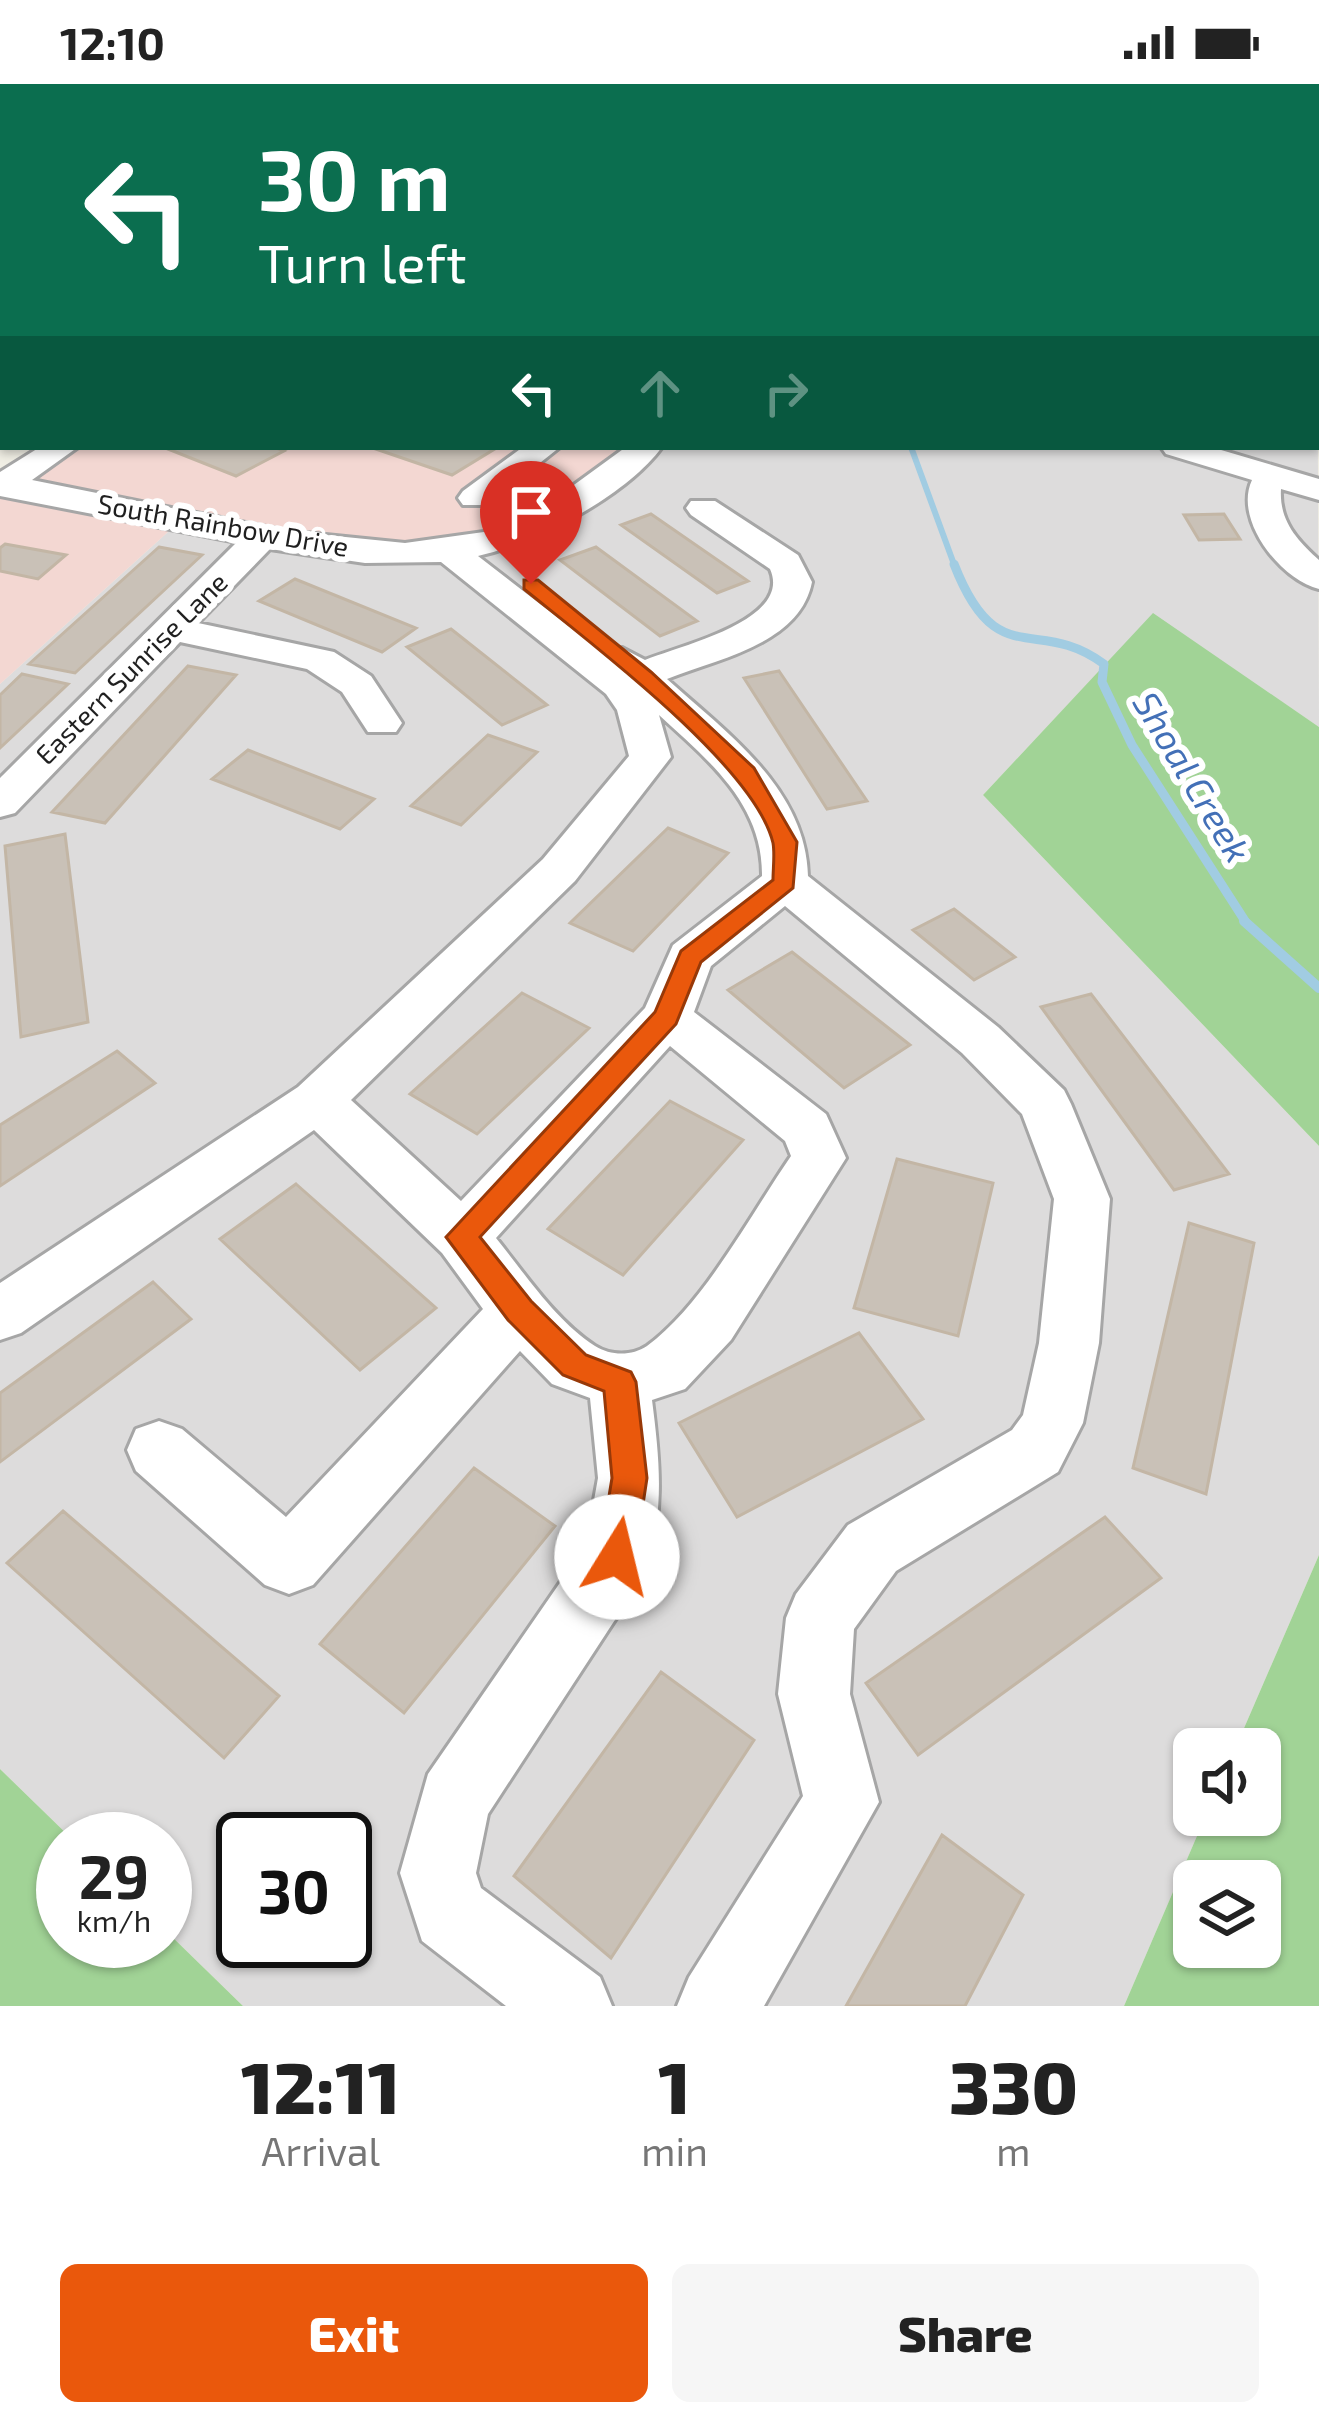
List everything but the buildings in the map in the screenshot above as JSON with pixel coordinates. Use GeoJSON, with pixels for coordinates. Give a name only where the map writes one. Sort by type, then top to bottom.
{"type":"FeatureCollection","features":[{"type":"Feature","properties":{"kind":"street"},"geometry":{"type":"LineString","coordinates":[[1,484],[57,450]]}},
{"type":"Feature","properties":{"kind":"street"},"geometry":{"type":"LineString","coordinates":[[475,498],[540,450]]}},
{"type":"Feature","properties":{"kind":"street","name":"South Rainbow Drive"},"geometry":{"type":"LineString","coordinates":[[1,484],[361,551],[465,547],[540,522],[642,450]]}},
{"type":"Feature","properties":{"kind":"street"},"geometry":{"type":"LineString","coordinates":[[1198,450],[1277,461],[1319,460]]}},
{"type":"Feature","properties":{"kind":"street"},"geometry":{"type":"LineString","coordinates":[[1277,461],[1319,490]]}},
{"type":"Feature","properties":{"kind":"street"},"geometry":{"type":"LineString","coordinates":[[1277,461],[1262,488],[1274,536],[1319,578]]}},
{"type":"Feature","properties":{"kind":"street"},"geometry":{"type":"LineString","coordinates":[[629,680],[768,624],[789,605],[794,582],[785,563],[703,508]]}},
{"type":"Feature","properties":{"kind":"street","name":"Eastern Sunrise Lane"},"geometry":{"type":"LineString","coordinates":[[0,803],[263,536]]}},
{"type":"Feature","properties":{"kind":"street"},"geometry":{"type":"LineString","coordinates":[[465,547],[746,772],[785,842],[785,883]]}},
{"type":"Feature","properties":{"kind":"street"},"geometry":{"type":"LineString","coordinates":[[171,629],[320,660],[358,684],[382,723]]}},
{"type":"Feature","properties":{"kind":"street"},"geometry":{"type":"LineString","coordinates":[[0,1315],[317,1101],[560,870],[650,757],[629,680]]}},
{"type":"Feature","properties":{"kind":"street"},"geometry":{"type":"LineString","coordinates":[[462,1237],[667,1017],[690,957],[785,883]]}},
{"type":"Feature","properties":{"kind":"street"},"geometry":{"type":"LineString","coordinates":[[718,2006],[842,1802],[814,1694],[820,1618],[872,1548],[1036,1451],[1052,1423],[1069,1343],[1082,1199],[1045,1104],[980,1040],[872,948],[785,883]]}},
{"type":"Feature","properties":{"kind":"street"},"geometry":{"type":"LineString","coordinates":[[317,1101],[462,1237],[519,1311],[574,1365],[619,1382],[663,1370],[710,1322],[819,1158],[807,1129],[667,1017]]}},
{"type":"Feature","properties":{"kind":"street"},"geometry":{"type":"LineString","coordinates":[[159,1450],[289,1562],[519,1311]]}},
{"type":"Feature","properties":{"kind":"street"},"geometry":{"type":"LineString","coordinates":[[571,2006],[450,1913],[438,1873],[454,1800],[617,1557],[630,1478],[619,1382]]}},
{"type":"Feature","properties":{"kind":"shaded area"},"geometry":{"type":"Polygon","coordinates":[[[42,450],[640,450],[483,544],[386,551],[179,522],[0,684],[0,475],[42,450]]]}},
{"type":"Feature","properties":{"kind":"shaded area"},"geometry":{"type":"Polygon","coordinates":[[[626,450],[1318,450],[1319,727],[1153,614],[983,795],[1319,1146],[1319,1555],[1244,1728],[1173,1728],[1173,1836],[1197,1836],[1187,1860],[1173,1860],[1173,1892],[1124,2006],[243,2006],[192,1956],[192,1812],[44,1812],[0,1769],[0,684],[179,522],[626,450]]]}},
{"type":"Feature","properties":{"kind":"green space"},"geometry":{"type":"Polygon","coordinates":[[[1153,613],[1319,727],[1319,1146],[983,795],[1153,613]]]}},
{"type":"Feature","properties":{"kind":"green space"},"geometry":{"type":"Polygon","coordinates":[[[1319,1555],[1319,2006],[1124,2006],[1173,1892],[1173,1968],[1281,1968],[1281,1860],[1187,1860],[1197,1836],[1281,1836],[1281,1728],[1244,1728],[1319,1555]]]}},
{"type":"Feature","properties":{"kind":"green space"},"geometry":{"type":"Polygon","coordinates":[[[0,1769],[44,1812],[36,1812],[36,1968],[192,1968],[192,1956],[243,2006],[0,2006],[0,1769]]]}},
{"type":"Feature","properties":{"kind":"waterway","name":"Shoal Creek"},"geometry":{"type":"LineString","coordinates":[[912,450],[955,567]]}},
{"type":"Feature","properties":{"kind":"waterway","name":"Shoal Creek"},"geometry":{"type":"LineString","coordinates":[[954,564],[970,598],[1003,631],[1080,650],[1104,664],[1102,682],[1132,745],[1247,923]]}},
{"type":"Feature","properties":{"kind":"waterway","name":"Shoal Creek"},"geometry":{"type":"LineString","coordinates":[[1247,923],[1319,988]]}},
{"type":"Feature","properties":{"kind":"route"},"geometry":{"type":"LineString","coordinates":[[531,584],[643,677],[746,772],[785,842],[785,883],[690,957],[667,1017],[462,1237],[519,1311],[574,1365],[619,1382],[630,1478],[617,1557]]}}]}
